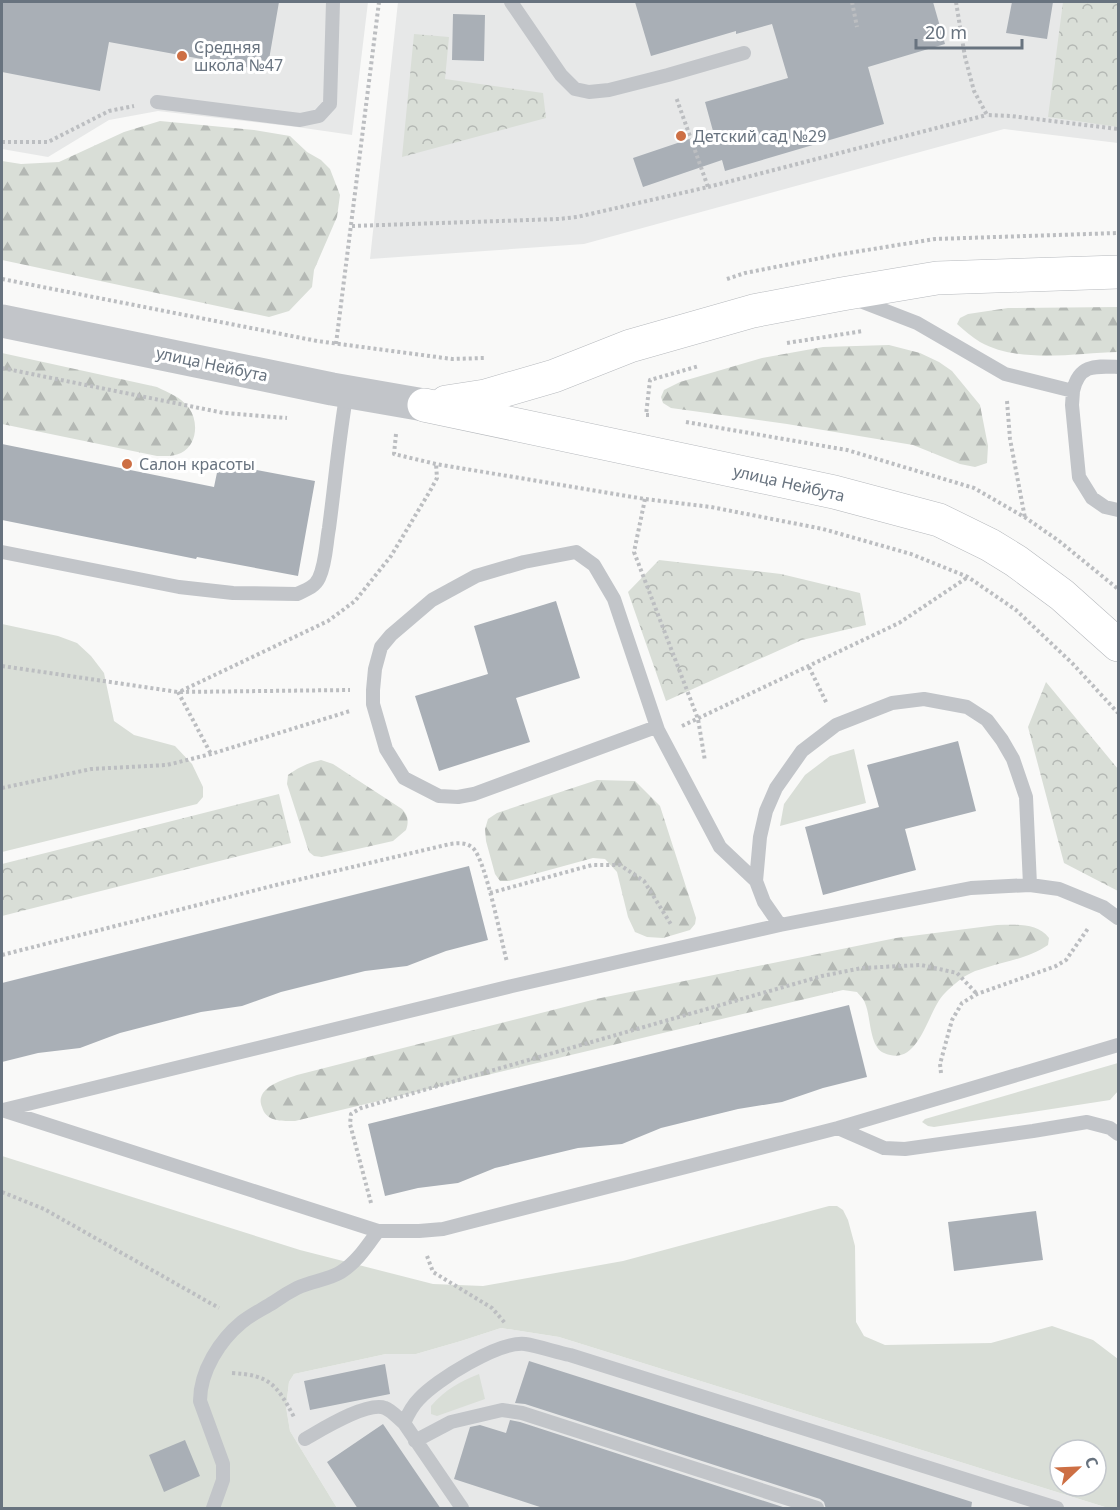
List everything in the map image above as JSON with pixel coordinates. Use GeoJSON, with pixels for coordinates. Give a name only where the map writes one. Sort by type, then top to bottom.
{"type":"FeatureCollection","features":[{"type":"Feature","properties":{"kind":"main road","name":"улица Нейбута"},"geometry":{"type":"LineString","coordinates":[[424,405],[485,396],[554,376],[630,346],[753,311],[937,278],[1119,272]]}},
{"type":"Feature","properties":{"kind":"main road","name":"улица Нейбута"},"geometry":{"type":"LineString","coordinates":[[424,405],[834,492],[939,520],[990,545],[1016,561],[1062,595],[1119,645]]}},
{"type":"Feature","properties":{"kind":"street","name":"улица Нейбута"},"geometry":{"type":"LineString","coordinates":[[2,321],[345,407],[424,405]]}},
{"type":"Feature","properties":{"kind":"lane"},"geometry":{"type":"LineString","coordinates":[[157,102],[300,120],[319,116],[330,104],[333,2]]}},
{"type":"Feature","properties":{"kind":"lane"},"geometry":{"type":"LineString","coordinates":[[512,2],[561,75],[575,88],[589,92],[609,90],[744,53]]}},
{"type":"Feature","properties":{"kind":"lane"},"geometry":{"type":"LineString","coordinates":[[842,294],[917,323],[1005,374],[1072,391]]}},
{"type":"Feature","properties":{"kind":"lane"},"geometry":{"type":"LineString","coordinates":[[1119,367],[1095,366],[1083,372],[1075,381],[1072,391],[1079,477],[1092,498],[1105,507],[1119,510]]}},
{"type":"Feature","properties":{"kind":"lane"},"geometry":{"type":"LineString","coordinates":[[2,552],[179,587],[233,593],[297,594],[305,591],[319,579],[324,557],[345,407]]}},
{"type":"Feature","properties":{"kind":"lane"},"geometry":{"type":"LineString","coordinates":[[658,731],[474,794],[458,797],[439,796],[404,778],[386,749],[373,697],[375,669],[381,647],[391,635],[432,600],[476,576],[524,562],[576,552],[594,565],[614,599],[658,731],[720,847],[756,881]]}},
{"type":"Feature","properties":{"kind":"lane"},"geometry":{"type":"LineString","coordinates":[[780,925],[764,903],[756,881],[760,837],[766,811],[776,788],[802,751],[836,725],[892,703],[924,699],[967,707],[987,720],[1013,759],[1026,797],[1030,885]]}},
{"type":"Feature","properties":{"kind":"lane"},"geometry":{"type":"LineString","coordinates":[[2,1110],[686,946],[780,925],[971,888],[1030,885],[1059,889],[1102,907],[1119,918]]}},
{"type":"Feature","properties":{"kind":"lane"},"geometry":{"type":"LineString","coordinates":[[2,1110],[378,1231],[419,1231],[443,1229],[838,1128],[1119,1045]]}},
{"type":"Feature","properties":{"kind":"lane"},"geometry":{"type":"LineString","coordinates":[[838,1128],[884,1148],[905,1149],[1087,1122],[1110,1128],[1119,1134]]}},
{"type":"Feature","properties":{"kind":"lane"},"geometry":{"type":"LineString","coordinates":[[213,1509],[223,1480],[223,1464],[200,1401],[200,1392],[212,1358],[229,1335],[243,1322],[298,1287],[339,1273],[351,1264],[378,1231]]}},
{"type":"Feature","properties":{"kind":"lane"},"geometry":{"type":"LineString","coordinates":[[404,1423],[417,1400],[436,1384],[489,1352],[523,1344],[613,1368],[1057,1509]]}},
{"type":"Feature","properties":{"kind":"lane"},"geometry":{"type":"LineString","coordinates":[[305,1439],[346,1417],[373,1407],[385,1408],[404,1423],[462,1509]]}},
{"type":"Feature","properties":{"kind":"lane"},"geometry":{"type":"LineString","coordinates":[[415,1441],[451,1422],[502,1410],[522,1413],[817,1509]]}},
{"type":"Feature","properties":{"kind":"path"},"geometry":{"type":"LineString","coordinates":[[336,344],[379,2]]}},
{"type":"Feature","properties":{"kind":"path"},"geometry":{"type":"LineString","coordinates":[[852,2],[857,27]]}},
{"type":"Feature","properties":{"kind":"path"},"geometry":{"type":"LineString","coordinates":[[956,2],[965,57],[974,91],[987,115]]}},
{"type":"Feature","properties":{"kind":"path"},"geometry":{"type":"LineString","coordinates":[[668,75],[708,187]]}},
{"type":"Feature","properties":{"kind":"path"},"geometry":{"type":"LineString","coordinates":[[2,142],[48,142],[109,111],[157,102]]}},
{"type":"Feature","properties":{"kind":"path"},"geometry":{"type":"LineString","coordinates":[[352,226],[577,217],[708,187],[987,115],[1119,129]]}},
{"type":"Feature","properties":{"kind":"path"},"geometry":{"type":"LineString","coordinates":[[723,280],[745,273],[836,255],[935,239],[1119,233]]}},
{"type":"Feature","properties":{"kind":"path"},"geometry":{"type":"LineString","coordinates":[[2,279],[336,344],[452,359],[494,357]]}},
{"type":"Feature","properties":{"kind":"path"},"geometry":{"type":"LineString","coordinates":[[784,344],[917,323]]}},
{"type":"Feature","properties":{"kind":"path"},"geometry":{"type":"LineString","coordinates":[[646,415],[650,380],[703,364]]}},
{"type":"Feature","properties":{"kind":"path"},"geometry":{"type":"LineString","coordinates":[[2,368],[224,413],[345,407]]}},
{"type":"Feature","properties":{"kind":"path"},"geometry":{"type":"LineString","coordinates":[[1005,374],[1010,439],[1026,518]]}},
{"type":"Feature","properties":{"kind":"path"},"geometry":{"type":"LineString","coordinates":[[396,437],[394,454],[436,464],[645,499],[711,507],[823,529],[911,554],[968,577],[1016,610],[1073,664],[1119,713]]}},
{"type":"Feature","properties":{"kind":"path"},"geometry":{"type":"LineString","coordinates":[[645,499],[634,552],[698,719],[706,766]]}},
{"type":"Feature","properties":{"kind":"path"},"geometry":{"type":"LineString","coordinates":[[658,731],[698,719],[898,623],[968,577]]}},
{"type":"Feature","properties":{"kind":"path"},"geometry":{"type":"LineString","coordinates":[[2,666],[178,692],[373,697]]}},
{"type":"Feature","properties":{"kind":"path"},"geometry":{"type":"LineString","coordinates":[[809,667],[836,725]]}},
{"type":"Feature","properties":{"kind":"path"},"geometry":{"type":"LineString","coordinates":[[178,692],[211,754]]}},
{"type":"Feature","properties":{"kind":"path"},"geometry":{"type":"LineString","coordinates":[[2,789],[91,769],[167,765],[211,754],[373,697]]}},
{"type":"Feature","properties":{"kind":"path"},"geometry":{"type":"LineString","coordinates":[[2,955],[276,885],[461,843],[471,846],[479,856],[512,986]]}},
{"type":"Feature","properties":{"kind":"path"},"geometry":{"type":"LineString","coordinates":[[490,894],[592,865],[620,865],[644,881],[686,946]]}},
{"type":"Feature","properties":{"kind":"path"},"geometry":{"type":"LineString","coordinates":[[945,1097],[940,1064],[952,1020],[962,1004],[977,994],[1056,966],[1066,960],[1102,907]]}},
{"type":"Feature","properties":{"kind":"path"},"geometry":{"type":"LineString","coordinates":[[378,1231],[350,1124],[351,1114],[361,1108],[822,976],[862,968],[921,965],[957,973],[977,994]]}},
{"type":"Feature","properties":{"kind":"path"},"geometry":{"type":"LineString","coordinates":[[2,1192],[44,1209],[243,1322]]}},
{"type":"Feature","properties":{"kind":"path"},"geometry":{"type":"LineString","coordinates":[[432,1272],[492,1308],[523,1344]]}},
{"type":"Feature","properties":{"kind":"path"},"geometry":{"type":"LineString","coordinates":[[208,1367],[268,1381],[276,1386],[305,1439]]}},
{"type":"Feature","properties":{"kind":"shaded area","name":"Средняя школа №47"},"geometry":{"type":"Polygon","coordinates":[[[2,2],[368,2],[352,135],[158,111],[109,120],[48,157],[2,149],[2,2]]]}},
{"type":"Feature","properties":{"kind":"shaded area","name":"Детский сад №29"},"geometry":{"type":"Polygon","coordinates":[[[398,2],[1118,2],[1118,143],[1004,129],[584,244],[370,259],[398,2]]]}},
{"type":"Feature","properties":{"kind":"shaded area"},"geometry":{"type":"Polygon","coordinates":[[[501,1328],[559,1337],[1048,1489],[1048,1498],[1076,1498],[1108,1508],[337,1508],[290,1431],[286,1407],[289,1382],[294,1374],[386,1354],[416,1354],[501,1328]]]}},
{"type":"Feature","properties":{"kind":"green space"},"geometry":{"type":"Polygon","coordinates":[[[1063,2],[1118,2],[1118,127],[1048,117],[1063,2]]]}},
{"type":"Feature","properties":{"kind":"green space"},"geometry":{"type":"Polygon","coordinates":[[[414,34],[449,37],[445,79],[543,93],[546,118],[402,157],[414,34]]]}},
{"type":"Feature","properties":{"kind":"green space"},"geometry":{"type":"Polygon","coordinates":[[[160,121],[254,130],[290,136],[330,169],[340,195],[337,217],[314,270],[312,287],[289,311],[269,317],[2,260],[2,161],[21,164],[59,162],[124,132],[160,121]]]}},
{"type":"Feature","properties":{"kind":"green space"},"geometry":{"type":"Polygon","coordinates":[[[1118,307],[1118,352],[1048,356],[1012,353],[980,342],[957,324],[960,318],[968,314],[1008,308],[1118,307]]]}},
{"type":"Feature","properties":{"kind":"green space"},"geometry":{"type":"Polygon","coordinates":[[[889,345],[920,353],[952,371],[980,405],[988,446],[987,463],[975,467],[960,464],[913,445],[671,408],[663,403],[661,397],[664,390],[680,382],[762,358],[823,347],[889,345]]]}},
{"type":"Feature","properties":{"kind":"green space"},"geometry":{"type":"Polygon","coordinates":[[[2,353],[157,387],[179,398],[189,408],[195,426],[193,439],[181,453],[172,456],[157,456],[2,424],[2,353]]]}},
{"type":"Feature","properties":{"kind":"green space"},"geometry":{"type":"Polygon","coordinates":[[[659,560],[781,574],[860,593],[866,625],[802,640],[666,701],[628,592],[659,560]]]}},
{"type":"Feature","properties":{"kind":"green space"},"geometry":{"type":"Polygon","coordinates":[[[2,624],[58,636],[77,643],[104,673],[114,721],[134,735],[175,746],[192,764],[203,787],[203,797],[197,804],[2,852],[2,624]]]}},
{"type":"Feature","properties":{"kind":"green space"},"geometry":{"type":"Polygon","coordinates":[[[1046,682],[1118,769],[1118,891],[1064,863],[1028,727],[1046,682]]]}},
{"type":"Feature","properties":{"kind":"green space"},"geometry":{"type":"Polygon","coordinates":[[[854,749],[866,803],[780,826],[784,804],[805,775],[830,756],[854,749]]]}},
{"type":"Feature","properties":{"kind":"green space"},"geometry":{"type":"Polygon","coordinates":[[[321,760],[333,764],[402,809],[407,819],[406,830],[393,841],[322,857],[314,856],[309,852],[287,784],[288,775],[312,762],[321,760]]]}},
{"type":"Feature","properties":{"kind":"green space"},"geometry":{"type":"Polygon","coordinates":[[[597,780],[635,781],[660,806],[696,918],[690,930],[663,938],[647,937],[635,932],[628,917],[617,872],[605,859],[593,858],[509,881],[500,881],[495,874],[486,841],[485,829],[488,819],[497,813],[597,780]]]}},
{"type":"Feature","properties":{"kind":"green space"},"geometry":{"type":"Polygon","coordinates":[[[279,794],[291,843],[2,916],[2,864],[279,794]]]}},
{"type":"Feature","properties":{"kind":"green space"},"geometry":{"type":"Polygon","coordinates":[[[997,925],[1025,925],[1038,929],[1049,938],[1048,945],[1027,956],[975,971],[961,979],[939,1001],[914,1046],[906,1053],[896,1056],[879,1050],[873,1038],[863,999],[857,992],[843,990],[295,1121],[280,1121],[267,1116],[261,1103],[262,1095],[266,1090],[278,1082],[297,1075],[596,999],[896,938],[997,925]]]}},
{"type":"Feature","properties":{"kind":"green space"},"geometry":{"type":"Polygon","coordinates":[[[1118,1063],[1118,1091],[1110,1100],[934,1127],[922,1122],[925,1119],[1118,1063]]]}},
{"type":"Feature","properties":{"kind":"green space"},"geometry":{"type":"Polygon","coordinates":[[[2,1156],[300,1250],[433,1284],[483,1286],[623,1261],[829,1206],[837,1206],[843,1210],[848,1220],[855,1246],[856,1322],[864,1336],[885,1345],[991,1343],[1052,1326],[1093,1340],[1118,1359],[1118,1508],[1108,1508],[1076,1498],[1108,1498],[1108,1438],[1048,1438],[1048,1489],[559,1337],[501,1328],[416,1354],[386,1354],[294,1374],[289,1382],[286,1407],[290,1431],[337,1508],[2,1508],[2,1156]]]}},
{"type":"Feature","properties":{"kind":"green space"},"geometry":{"type":"Polygon","coordinates":[[[479,1374],[485,1399],[437,1416],[431,1414],[431,1406],[442,1395],[459,1383],[479,1374]]]}},
{"type":"Feature","properties":{"kind":"building"},"geometry":{"type":"Polygon","coordinates":[[[2,2],[279,2],[267,71],[109,42],[100,91],[2,72],[2,2]]]}},
{"type":"Feature","properties":{"kind":"building"},"geometry":{"type":"Polygon","coordinates":[[[635,2],[933,2],[945,44],[868,67],[884,124],[725,171],[722,160],[643,187],[633,158],[713,131],[705,102],[788,78],[772,24],[736,34],[736,31],[651,56],[635,2]]]}},
{"type":"Feature","properties":{"kind":"building"},"geometry":{"type":"Polygon","coordinates":[[[1012,2],[1053,2],[1047,39],[1006,33],[1012,2]]]}},
{"type":"Feature","properties":{"kind":"building"},"geometry":{"type":"Polygon","coordinates":[[[453,14],[485,15],[484,61],[452,60],[453,14]]]}},
{"type":"Feature","properties":{"kind":"building"},"geometry":{"type":"Polygon","coordinates":[[[2,444],[214,487],[219,463],[315,481],[298,576],[197,557],[196,559],[2,520],[2,444]]]}},
{"type":"Feature","properties":{"kind":"building"},"geometry":{"type":"Polygon","coordinates":[[[556,601],[580,678],[516,698],[530,742],[439,771],[415,696],[488,674],[474,626],[556,601]]]}},
{"type":"Feature","properties":{"kind":"building"},"geometry":{"type":"Polygon","coordinates":[[[958,741],[976,811],[905,829],[916,870],[823,895],[805,827],[879,807],[867,765],[958,741]]]}},
{"type":"Feature","properties":{"kind":"building"},"geometry":{"type":"Polygon","coordinates":[[[469,866],[488,940],[446,951],[407,966],[365,971],[281,992],[242,1006],[201,1012],[120,1033],[80,1048],[38,1053],[2,1062],[2,983],[469,866]]]}},
{"type":"Feature","properties":{"kind":"building"},"geometry":{"type":"Polygon","coordinates":[[[849,1005],[867,1077],[823,1088],[782,1102],[738,1109],[661,1128],[622,1144],[578,1148],[495,1168],[458,1183],[418,1188],[385,1196],[368,1124],[849,1005]]]}},
{"type":"Feature","properties":{"kind":"building"},"geometry":{"type":"Polygon","coordinates":[[[1036,1211],[1043,1260],[954,1271],[948,1222],[1036,1211]]]}},
{"type":"Feature","properties":{"kind":"building"},"geometry":{"type":"Polygon","coordinates":[[[529,1361],[972,1502],[971,1509],[826,1509],[824,1502],[820,1499],[525,1404],[515,1403],[529,1361]]]}},
{"type":"Feature","properties":{"kind":"building"},"geometry":{"type":"Polygon","coordinates":[[[385,1364],[390,1394],[310,1410],[304,1381],[385,1364]]]}},
{"type":"Feature","properties":{"kind":"building"},"geometry":{"type":"Polygon","coordinates":[[[510,1420],[789,1509],[546,1509],[454,1479],[470,1427],[480,1425],[506,1433],[510,1420]]]}},
{"type":"Feature","properties":{"kind":"building"},"geometry":{"type":"Polygon","coordinates":[[[383,1424],[441,1509],[358,1509],[327,1462],[383,1424]]]}},
{"type":"Feature","properties":{"kind":"building"},"geometry":{"type":"Polygon","coordinates":[[[185,1440],[200,1476],[164,1492],[149,1455],[185,1440]]]}},
{"type":"Feature","properties":{"kind":"place","name":"Средняя школа №47"},"geometry":{"type":"Point","coordinates":[182,56]}},
{"type":"Feature","properties":{"kind":"place","name":"Детский сад №29"},"geometry":{"type":"Point","coordinates":[681,136]}},
{"type":"Feature","properties":{"kind":"place","name":"Салон красоты"},"geometry":{"type":"Point","coordinates":[127,464]}}]}
